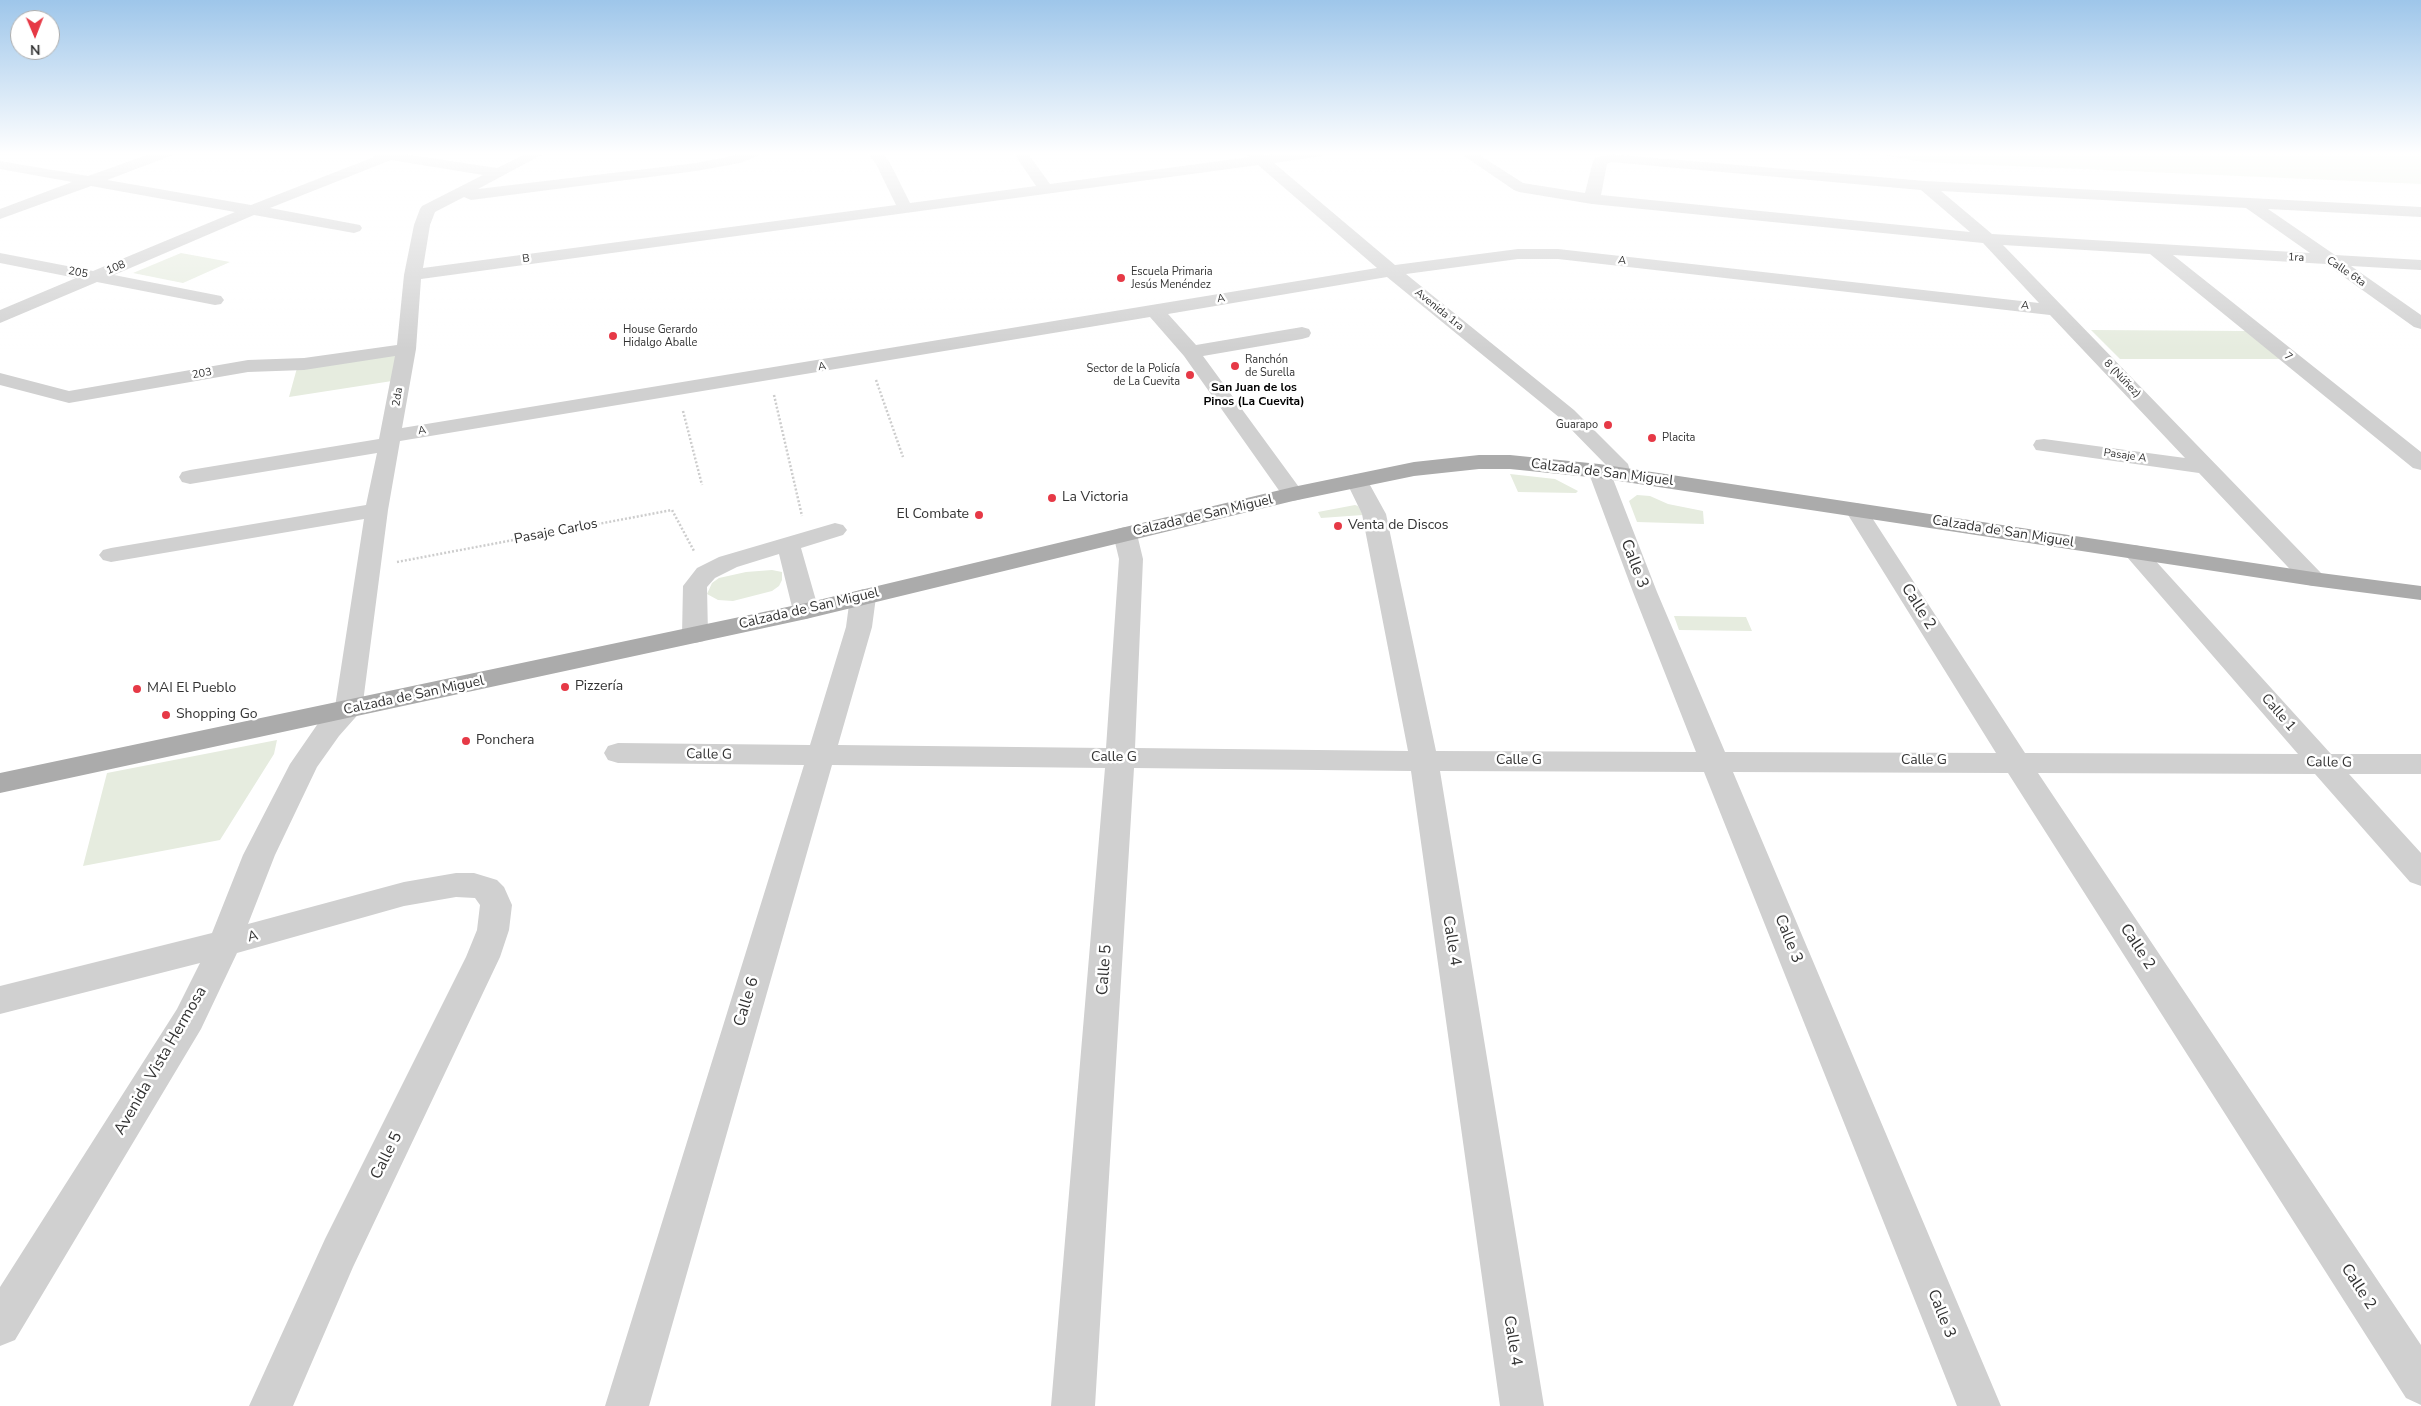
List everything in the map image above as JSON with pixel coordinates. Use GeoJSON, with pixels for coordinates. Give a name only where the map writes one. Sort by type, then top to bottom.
{"type":"FeatureCollection","features":[{"type":"Feature","properties":{"kind":"main road","name":"Calzada de San Miguel"},"geometry":{"type":"LineString","coordinates":[[0,783],[806,611],[1293,494],[1414,469],[1479,462],[1510,462],[1610,472],[2421,594]]}},
{"type":"Feature","properties":{"kind":"street","name":"108"},"geometry":{"type":"LineString","coordinates":[[0,317],[234,218]]}},
{"type":"Feature","properties":{"kind":"street"},"geometry":{"type":"LineString","coordinates":[[295,218],[354,228]]}},
{"type":"Feature","properties":{"kind":"street","name":"2da"},"geometry":{"type":"LineString","coordinates":[[348,710],[377,510],[406,349],[414,275],[425,218]]}},
{"type":"Feature","properties":{"kind":"street","name":"B"},"geometry":{"type":"LineString","coordinates":[[414,275],[835,218]]}},
{"type":"Feature","properties":{"kind":"street","name":"Avenida 1ra"},"geometry":{"type":"LineString","coordinates":[[1328,218],[1567,414],[1617,464],[1610,472]]}},
{"type":"Feature","properties":{"kind":"street","name":"1ra"},"geometry":{"type":"LineString","coordinates":[[1776,218],[1988,239],[2421,265]]}},
{"type":"Feature","properties":{"kind":"street","name":"8 (Núñez)"},"geometry":{"type":"LineString","coordinates":[[1963,218],[1988,239],[2313,579]]}},
{"type":"Feature","properties":{"kind":"street","name":"Calle 6ta"},"geometry":{"type":"LineString","coordinates":[[2270,218],[2421,322]]}},
{"type":"Feature","properties":{"kind":"street","name":"7"},"geometry":{"type":"LineString","coordinates":[[2156,250],[2421,463]]}},
{"type":"Feature","properties":{"kind":"street","name":"A"},"geometry":{"type":"LineString","coordinates":[[190,477],[678,390],[1154,310],[1391,271],[1518,254],[1558,254],[2056,310]]}},
{"type":"Feature","properties":{"kind":"street","name":"205"},"geometry":{"type":"LineString","coordinates":[[0,258],[216,300]]}},
{"type":"Feature","properties":{"kind":"street"},"geometry":{"type":"LineString","coordinates":[[1154,310],[1191,352],[1293,494]]}},
{"type":"Feature","properties":{"kind":"street"},"geometry":{"type":"LineString","coordinates":[[1191,352],[1302,333]]}},
{"type":"Feature","properties":{"kind":"street","name":"203"},"geometry":{"type":"LineString","coordinates":[[0,379],[69,397],[248,366],[304,364],[406,349]]}},
{"type":"Feature","properties":{"kind":"street","name":"Pasaje A"},"geometry":{"type":"LineString","coordinates":[[2044,445],[2206,467]]}},
{"type":"Feature","properties":{"kind":"street","name":"Calle 3"},"geometry":{"type":"LineString","coordinates":[[1610,472],[1645,592],[1979,1406]]}},
{"type":"Feature","properties":{"kind":"street","name":"Calle 4"},"geometry":{"type":"LineString","coordinates":[[1357,481],[1374,514],[1424,761],[1522,1406]]}},
{"type":"Feature","properties":{"kind":"street"},"geometry":{"type":"LineString","coordinates":[[111,555],[377,510]]}},
{"type":"Feature","properties":{"kind":"street","name":"Calle 2"},"geometry":{"type":"LineString","coordinates":[[1856,510],[2016,762],[2421,1383]]}},
{"type":"Feature","properties":{"kind":"street"},"geometry":{"type":"LineString","coordinates":[[695,635],[695,586],[706,573],[728,562],[835,530]]}},
{"type":"Feature","properties":{"kind":"street","name":"Calle 5"},"geometry":{"type":"LineString","coordinates":[[1073,1406],[1120,758],[1131,558],[1125,534]]}},
{"type":"Feature","properties":{"kind":"street"},"geometry":{"type":"LineString","coordinates":[[798,540],[806,611]]}},
{"type":"Feature","properties":{"kind":"street","name":"Calle 1"},"geometry":{"type":"LineString","coordinates":[[2135,552],[2421,874]]}},
{"type":"Feature","properties":{"kind":"street","name":"Calle 6"},"geometry":{"type":"LineString","coordinates":[[626,1406],[821,757],[859,627],[864,597]]}},
{"type":"Feature","properties":{"kind":"street","name":"Avenida Vista Hermosa"},"geometry":{"type":"LineString","coordinates":[[0,1325],[189,1019],[225,944],[259,855],[304,764],[329,729],[348,710]]}},
{"type":"Feature","properties":{"kind":"street","name":"Calle G"},"geometry":{"type":"LineString","coordinates":[[618,753],[821,757],[1424,761],[1714,760],[2421,764]]}},
{"type":"Feature","properties":{"kind":"street","name":"A"},"geometry":{"type":"LineString","coordinates":[[0,1000],[225,944],[404,894],[456,885],[474,885],[486,888],[493,896],[496,905]]}},
{"type":"Feature","properties":{"kind":"street","name":"Calle 5"},"geometry":{"type":"LineString","coordinates":[[271,1406],[339,1252],[483,957],[493,930],[496,905]]}},
{"type":"Feature","properties":{"kind":"path"},"geometry":{"type":"LineString","coordinates":[[868,359],[903,457]]}},
{"type":"Feature","properties":{"kind":"path"},"geometry":{"type":"LineString","coordinates":[[769,375],[798,540]]}},
{"type":"Feature","properties":{"kind":"path"},"geometry":{"type":"LineString","coordinates":[[678,390],[702,486]]}},
{"type":"Feature","properties":{"kind":"path","name":"Pasaje Carlos"},"geometry":{"type":"LineString","coordinates":[[369,567],[672,510],[706,573]]}},
{"type":"Feature","properties":{"kind":"shaded area"},"geometry":{"type":"Polygon","coordinates":[[[181,253],[230,262],[183,283],[133,273],[181,253]]]}},
{"type":"Feature","properties":{"kind":"shaded area"},"geometry":{"type":"Polygon","coordinates":[[[2091,330],[2247,331],[2285,359],[2120,359],[2091,330]]]}},
{"type":"Feature","properties":{"kind":"shaded area"},"geometry":{"type":"Polygon","coordinates":[[[396,353],[392,381],[289,397],[297,368],[396,353]]]}},
{"type":"Feature","properties":{"kind":"shaded area"},"geometry":{"type":"Polygon","coordinates":[[[1510,474],[1555,479],[1578,491],[1576,493],[1518,492],[1510,474]]]}},
{"type":"Feature","properties":{"kind":"shaded area"},"geometry":{"type":"Polygon","coordinates":[[[1637,495],[1650,496],[1668,504],[1703,511],[1704,524],[1637,522],[1629,501],[1637,495]]]}},
{"type":"Feature","properties":{"kind":"shaded area"},"geometry":{"type":"Polygon","coordinates":[[[1358,506],[1363,515],[1321,518],[1318,512],[1358,506]]]}},
{"type":"Feature","properties":{"kind":"shaded area"},"geometry":{"type":"Polygon","coordinates":[[[772,570],[782,572],[782,580],[779,586],[772,591],[733,601],[718,600],[707,594],[712,583],[719,578],[746,572],[772,570]]]}},
{"type":"Feature","properties":{"kind":"shaded area"},"geometry":{"type":"Polygon","coordinates":[[[1674,616],[1746,617],[1752,631],[1679,630],[1674,616]]]}},
{"type":"Feature","properties":{"kind":"shaded area"},"geometry":{"type":"Polygon","coordinates":[[[277,740],[274,754],[220,840],[83,866],[107,773],[277,740]]]}},
{"type":"Feature","properties":{"kind":"place","name":"Escuela Primaria Jesús Menéndez"},"geometry":{"type":"Point","coordinates":[1121,278]}},
{"type":"Feature","properties":{"kind":"place","name":"House Gerardo Hidalgo Aballe"},"geometry":{"type":"Point","coordinates":[613,336]}},
{"type":"Feature","properties":{"kind":"place","name":"Ranchón de Surella"},"geometry":{"type":"Point","coordinates":[1235,366]}},
{"type":"Feature","properties":{"kind":"place","name":"Sector de la Policía de La Cuevita"},"geometry":{"type":"Point","coordinates":[1190,375]}},
{"type":"Feature","properties":{"kind":"place","name":"Guarapo"},"geometry":{"type":"Point","coordinates":[1608,425]}},
{"type":"Feature","properties":{"kind":"place","name":"Placita"},"geometry":{"type":"Point","coordinates":[1652,438]}},
{"type":"Feature","properties":{"kind":"place","name":"La Victoria"},"geometry":{"type":"Point","coordinates":[1052,498]}},
{"type":"Feature","properties":{"kind":"place","name":"El Combate"},"geometry":{"type":"Point","coordinates":[979,515]}},
{"type":"Feature","properties":{"kind":"place","name":"Venta de Discos"},"geometry":{"type":"Point","coordinates":[1338,526]}},
{"type":"Feature","properties":{"kind":"place","name":"Pizzería"},"geometry":{"type":"Point","coordinates":[565,687]}},
{"type":"Feature","properties":{"kind":"place","name":"MAI El Pueblo"},"geometry":{"type":"Point","coordinates":[137,689]}},
{"type":"Feature","properties":{"kind":"place","name":"Shopping Go"},"geometry":{"type":"Point","coordinates":[166,715]}},
{"type":"Feature","properties":{"kind":"place","name":"Ponchera"},"geometry":{"type":"Point","coordinates":[466,741]}},
{"type":"Feature","properties":{"kind":"district","name":"San Juan de los Pinos (La Cuevita)"},"geometry":{"type":"Point","coordinates":[1254,395]}}]}
